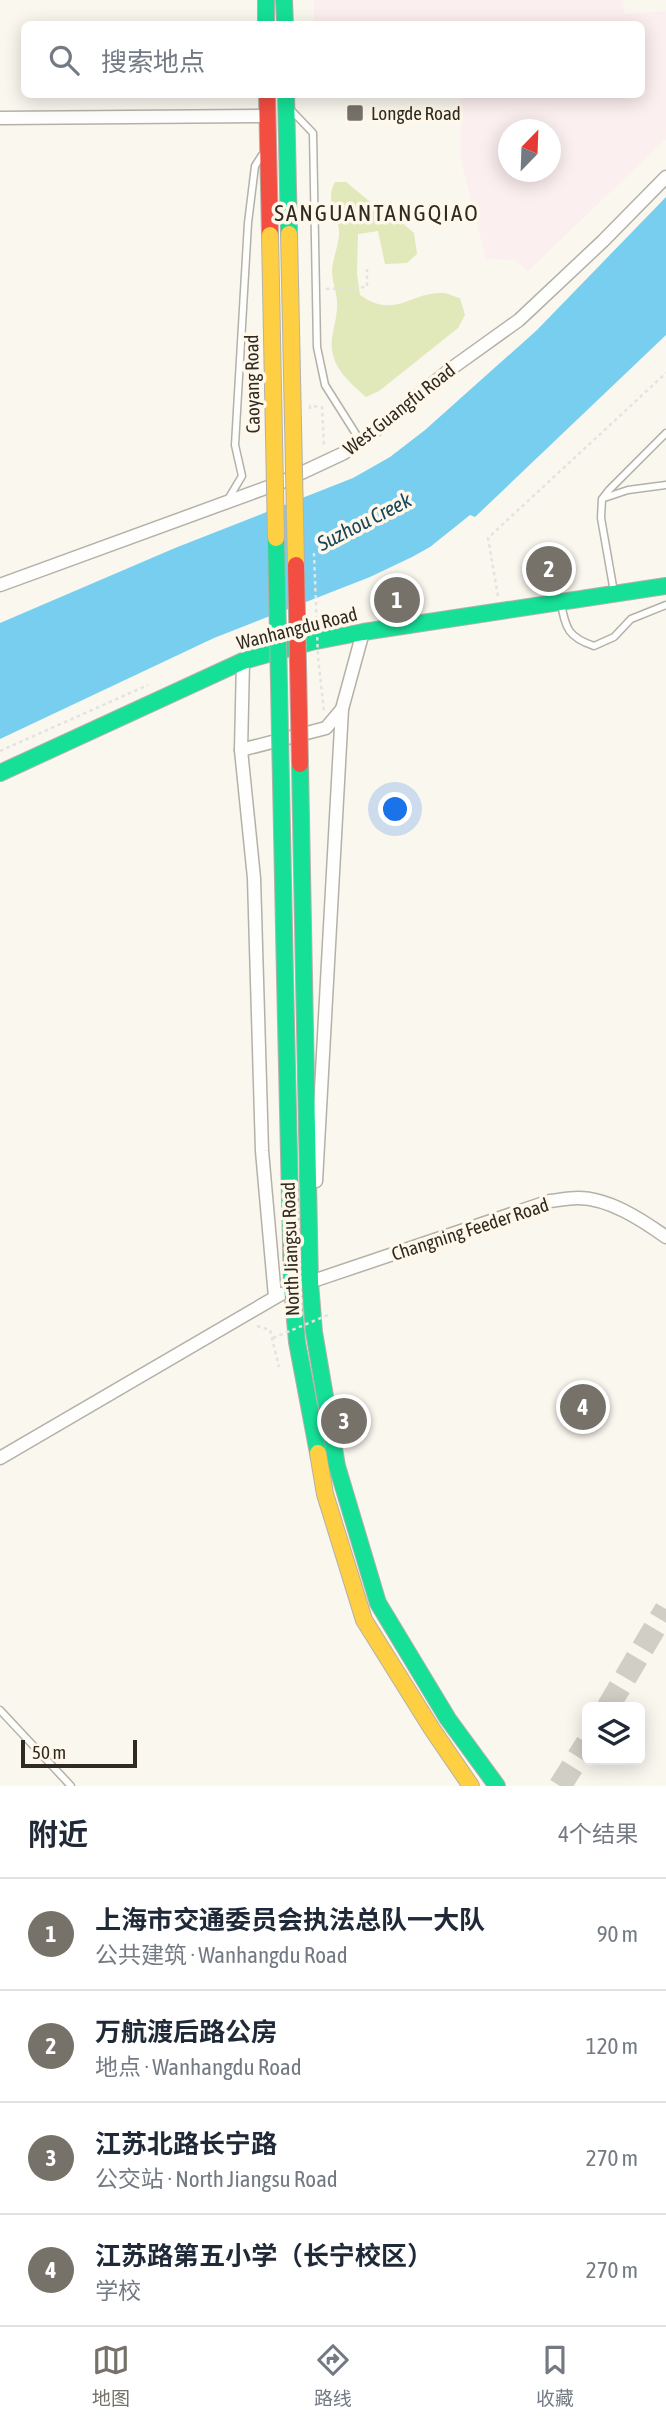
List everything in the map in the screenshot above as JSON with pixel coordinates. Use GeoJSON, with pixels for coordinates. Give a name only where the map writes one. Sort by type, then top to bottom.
{"type":"FeatureCollection","features":[{"type":"Feature","properties":{"kind":"main road"},"geometry":{"type":"LineString","coordinates":[[266,0],[266,21]]}},
{"type":"Feature","properties":{"kind":"main road"},"geometry":{"type":"LineString","coordinates":[[284,0],[285,21]]}},
{"type":"Feature","properties":{"kind":"main road","name":"Caoyang Road"},"geometry":{"type":"LineString","coordinates":[[268,98],[279,672]]}},
{"type":"Feature","properties":{"kind":"main road","name":"Caoyang Road"},"geometry":{"type":"LineString","coordinates":[[288,102],[298,666]]}},
{"type":"Feature","properties":{"kind":"main road","name":"Wanhangdu Road"},"geometry":{"type":"LineString","coordinates":[[0,773],[243,661],[311,642],[363,632],[666,586]]}},
{"type":"Feature","properties":{"kind":"main road","name":"North Jiangsu Road"},"geometry":{"type":"LineString","coordinates":[[298,666],[310,1282],[314,1332],[337,1466],[378,1603],[448,1719],[497,1786]]}},
{"type":"Feature","properties":{"kind":"main road","name":"North Jiangsu Road"},"geometry":{"type":"LineString","coordinates":[[279,672],[292,1287],[297,1342],[325,1494],[364,1620],[471,1786]]}},
{"type":"Feature","properties":{"kind":"street"},"geometry":{"type":"LineString","coordinates":[[0,118],[268,116]]}},
{"type":"Feature","properties":{"kind":"street","name":"West Guangfu Road"},"geometry":{"type":"LineString","coordinates":[[0,585],[226,503],[325,463],[361,442],[452,368],[519,320],[666,177]]}},
{"type":"Feature","properties":{"kind":"street"},"geometry":{"type":"LineString","coordinates":[[314,1219],[342,709],[363,632]]}},
{"type":"Feature","properties":{"kind":"street"},"geometry":{"type":"LineString","coordinates":[[243,661],[241,750],[254,878],[262,1151],[275,1297]]}},
{"type":"Feature","properties":{"kind":"street"},"geometry":{"type":"LineString","coordinates":[[241,750],[326,728],[342,709]]}},
{"type":"Feature","properties":{"kind":"street","name":"Changning Feeder Road"},"geometry":{"type":"LineString","coordinates":[[310,1282],[550,1201],[579,1198],[602,1203],[622,1211],[666,1237]]}},
{"type":"Feature","properties":{"kind":"street"},"geometry":{"type":"LineString","coordinates":[[0,1458],[292,1287]]}},
{"type":"Feature","properties":{"kind":"lane"},"geometry":{"type":"LineString","coordinates":[[288,102],[313,133],[317,347],[325,385],[361,442]]}},
{"type":"Feature","properties":{"kind":"lane"},"geometry":{"type":"LineString","coordinates":[[226,503],[242,476],[235,445],[248,223],[255,166],[268,144]]}},
{"type":"Feature","properties":{"kind":"lane"},"geometry":{"type":"LineString","coordinates":[[614,594],[601,518],[602,499],[666,433]]}},
{"type":"Feature","properties":{"kind":"lane"},"geometry":{"type":"LineString","coordinates":[[602,499],[628,490],[666,485]]}},
{"type":"Feature","properties":{"kind":"lane"},"geometry":{"type":"LineString","coordinates":[[560,602],[566,629],[579,641],[594,646],[614,637],[631,619],[666,605]]}},
{"type":"Feature","properties":{"kind":"lane"},"geometry":{"type":"LineString","coordinates":[[0,1710],[71,1786]]}},
{"type":"Feature","properties":{"kind":"path"},"geometry":{"type":"LineString","coordinates":[[316,289],[368,287],[367,269]]}},
{"type":"Feature","properties":{"kind":"path"},"geometry":{"type":"LineString","coordinates":[[501,611],[488,538],[666,373]]}},
{"type":"Feature","properties":{"kind":"path"},"geometry":{"type":"LineString","coordinates":[[310,419],[310,406],[322,407],[325,463]]}},
{"type":"Feature","properties":{"kind":"path"},"geometry":{"type":"LineString","coordinates":[[318,658],[326,728]]}},
{"type":"Feature","properties":{"kind":"path"},"geometry":{"type":"LineString","coordinates":[[273,1338],[328,1315]]}},
{"type":"Feature","properties":{"kind":"path"},"geometry":{"type":"LineString","coordinates":[[255,1326],[262,1326],[270,1331],[279,1367]]}},
{"type":"Feature","properties":{"kind":"shaded area"},"geometry":{"type":"Polygon","coordinates":[[[314,0],[623,0],[624,14],[666,11],[666,139],[528,271],[516,260],[486,259],[461,161],[460,98],[645,98],[645,21],[314,21],[314,0]]]}},
{"type":"Feature","properties":{"kind":"green space"},"geometry":{"type":"Polygon","coordinates":[[[335,182],[346,182],[414,233],[417,254],[407,263],[385,264],[378,231],[358,234],[357,274],[360,295],[372,302],[393,305],[422,296],[444,293],[460,298],[465,315],[458,328],[379,391],[366,397],[340,371],[332,350],[337,302],[332,270],[339,233],[331,201],[335,182]]]}},
{"type":"Feature","properties":{"kind":"water","name":"Suzhou Creek"},"geometry":{"type":"Polygon","coordinates":[[[666,197],[666,335],[475,517],[470,515],[430,547],[370,577],[214,638],[0,739],[0,623],[175,548],[353,478],[390,457],[425,430],[537,330],[666,197]]]}},
{"type":"Feature","properties":{"kind":"tunnel"},"geometry":{"type":"LineString","coordinates":[[611,1702],[666,1609]]}},
{"type":"Feature","properties":{"kind":"tunnel"},"geometry":{"type":"LineString","coordinates":[[560,1786],[582,1751]]}},
{"type":"Feature","properties":{"kind":"traffic: fast"},"geometry":{"type":"LineString","coordinates":[[266,0],[266,21]]}},
{"type":"Feature","properties":{"kind":"traffic: fast"},"geometry":{"type":"LineString","coordinates":[[284,0],[285,21]]}},
{"type":"Feature","properties":{"kind":"traffic: fast"},"geometry":{"type":"LineString","coordinates":[[286,98],[289,234]]}},
{"type":"Feature","properties":{"kind":"traffic: fast"},"geometry":{"type":"LineString","coordinates":[[276,538],[285,978]]}},
{"type":"Feature","properties":{"kind":"traffic: fast"},"geometry":{"type":"LineString","coordinates":[[0,773],[243,661],[311,642],[363,632],[666,586]]}},
{"type":"Feature","properties":{"kind":"traffic: fast"},"geometry":{"type":"LineString","coordinates":[[300,764],[304,978]]}},
{"type":"Feature","properties":{"kind":"traffic: fast"},"geometry":{"type":"LineString","coordinates":[[285,978],[292,1287],[297,1342],[318,1453]]}},
{"type":"Feature","properties":{"kind":"traffic: fast"},"geometry":{"type":"LineString","coordinates":[[304,978],[310,1282],[314,1332],[337,1466],[378,1603],[448,1719],[497,1786]]}},
{"type":"Feature","properties":{"kind":"traffic: slow"},"geometry":{"type":"LineString","coordinates":[[289,234],[296,565]]}},
{"type":"Feature","properties":{"kind":"traffic: slow"},"geometry":{"type":"LineString","coordinates":[[270,235],[276,538]]}},
{"type":"Feature","properties":{"kind":"traffic: slow"},"geometry":{"type":"LineString","coordinates":[[318,1453],[325,1494],[364,1620],[471,1786]]}},
{"type":"Feature","properties":{"kind":"traffic: jam"},"geometry":{"type":"LineString","coordinates":[[267,98],[270,235]]}},
{"type":"Feature","properties":{"kind":"traffic: jam"},"geometry":{"type":"LineString","coordinates":[[296,565],[300,764]]}},
{"type":"Feature","properties":{"kind":"place","name":"Longde Road"},"geometry":{"type":"Point","coordinates":[355,113]}},
{"type":"Feature","properties":{"kind":"place","name":"万航渡后路公房"},"geometry":{"type":"Point","coordinates":[549,569]}},
{"type":"Feature","properties":{"kind":"place","name":"上海市交通委员会执法总队一大队"},"geometry":{"type":"Point","coordinates":[397,600]}},
{"type":"Feature","properties":{"kind":"place","name":"江苏路第五小学（长宁校区）"},"geometry":{"type":"Point","coordinates":[583,1407]}},
{"type":"Feature","properties":{"kind":"place","name":"江苏北路长宁路"},"geometry":{"type":"Point","coordinates":[344,1421]}},
{"type":"Feature","properties":{"kind":"district","name":"SANGUANTANGQIAO"},"geometry":{"type":"Point","coordinates":[377,213]}}]}
